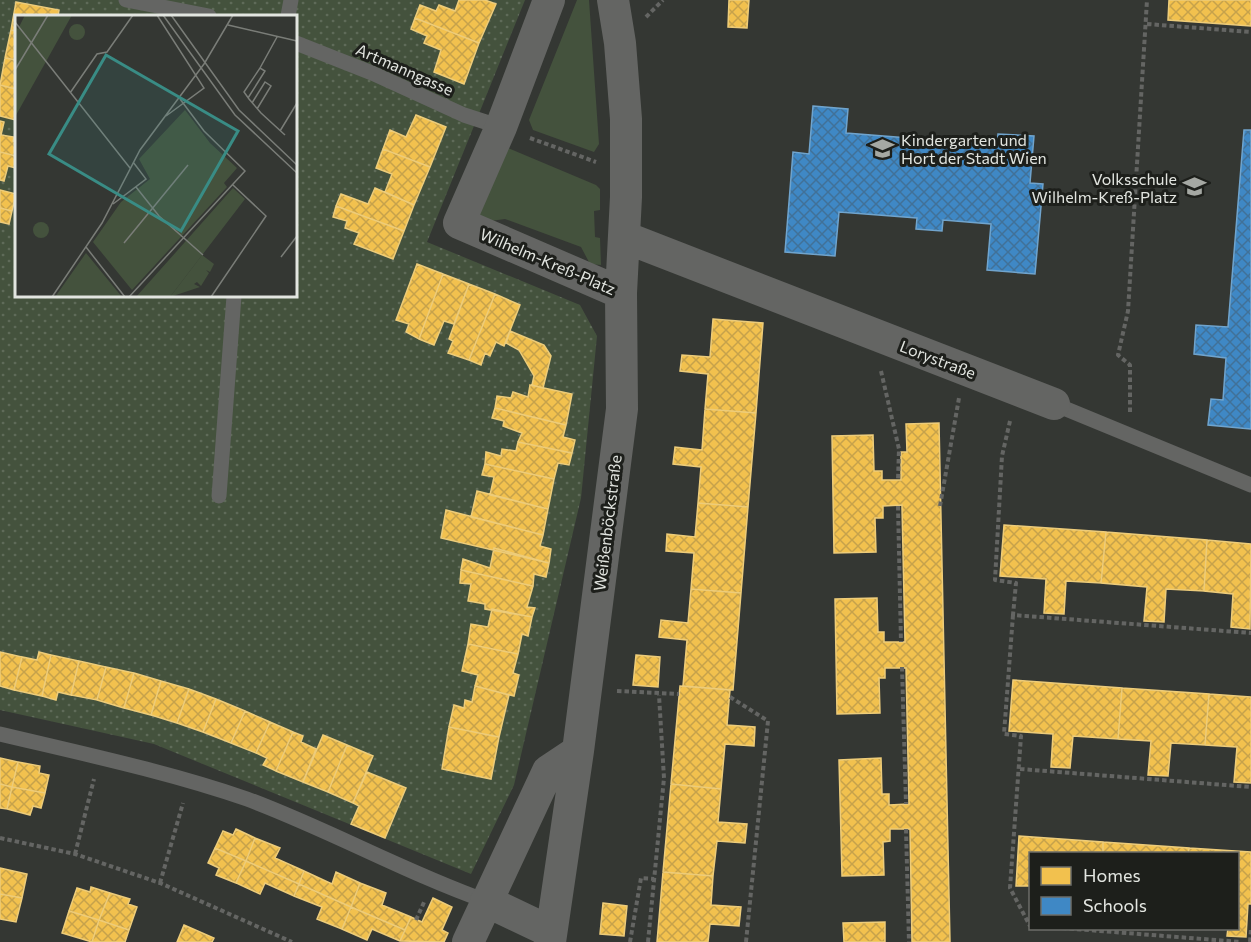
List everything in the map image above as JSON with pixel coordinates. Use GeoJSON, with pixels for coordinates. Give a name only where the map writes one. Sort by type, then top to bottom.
{"type":"FeatureCollection","features":[{"type":"Feature","properties":{"kind":"street","name":"Wilhelm-Kreß-Platz"},"geometry":{"type":"LineString","coordinates":[[549,0],[501,127],[459,223],[621,293],[626,119],[620,43],[613,0]]}},
{"type":"Feature","properties":{"kind":"street","name":"Lorystraße"},"geometry":{"type":"LineString","coordinates":[[624,237],[1054,404]]}},
{"type":"Feature","properties":{"kind":"street","name":"Weißenböckstraße"},"geometry":{"type":"LineString","coordinates":[[486,901],[550,937],[578,752],[622,409],[621,293]]}},
{"type":"Feature","properties":{"kind":"street"},"geometry":{"type":"LineString","coordinates":[[468,942],[548,771],[578,752]]}},
{"type":"Feature","properties":{"kind":"lane"},"geometry":{"type":"LineString","coordinates":[[126,0],[204,15]]}},
{"type":"Feature","properties":{"kind":"lane"},"geometry":{"type":"LineString","coordinates":[[288,15],[291,0]]}},
{"type":"Feature","properties":{"kind":"lane","name":"Artmanngasse"},"geometry":{"type":"LineString","coordinates":[[297,43],[372,73],[464,115],[501,127]]}},
{"type":"Feature","properties":{"kind":"lane"},"geometry":{"type":"LineString","coordinates":[[219,496],[234,297]]}},
{"type":"Feature","properties":{"kind":"lane","name":"Lorystraße"},"geometry":{"type":"LineString","coordinates":[[1054,404],[1251,485]]}},
{"type":"Feature","properties":{"kind":"lane"},"geometry":{"type":"LineString","coordinates":[[0,734],[99,758],[246,799],[433,881],[486,901]]}},
{"type":"Feature","properties":{"kind":"path"},"geometry":{"type":"LineString","coordinates":[[643,20],[663,0]]}},
{"type":"Feature","properties":{"kind":"path"},"geometry":{"type":"LineString","coordinates":[[1130,436],[1130,365],[1118,355],[1128,311],[1147,0]]}},
{"type":"Feature","properties":{"kind":"path"},"geometry":{"type":"LineString","coordinates":[[1147,24],[1251,32]]}},
{"type":"Feature","properties":{"kind":"path"},"geometry":{"type":"LineString","coordinates":[[501,127],[606,165]]}},
{"type":"Feature","properties":{"kind":"path"},"geometry":{"type":"LineString","coordinates":[[880,365],[899,449],[898,480]]}},
{"type":"Feature","properties":{"kind":"path"},"geometry":{"type":"LineString","coordinates":[[940,506],[963,368]]}},
{"type":"Feature","properties":{"kind":"path"},"geometry":{"type":"LineString","coordinates":[[1011,420],[1002,456],[995,580],[1016,583],[1004,734],[1021,736],[1010,888],[1029,924]]}},
{"type":"Feature","properties":{"kind":"path"},"geometry":{"type":"LineString","coordinates":[[900,507],[901,642]]}},
{"type":"Feature","properties":{"kind":"path"},"geometry":{"type":"LineString","coordinates":[[1013,615],[1251,633]]}},
{"type":"Feature","properties":{"kind":"path"},"geometry":{"type":"LineString","coordinates":[[902,668],[906,804]]}},
{"type":"Feature","properties":{"kind":"path"},"geometry":{"type":"LineString","coordinates":[[586,690],[659,695],[679,694]]}},
{"type":"Feature","properties":{"kind":"path"},"geometry":{"type":"LineString","coordinates":[[648,942],[664,778],[659,695]]}},
{"type":"Feature","properties":{"kind":"path"},"geometry":{"type":"LineString","coordinates":[[730,697],[768,721],[746,942]]}},
{"type":"Feature","properties":{"kind":"path"},"geometry":{"type":"LineString","coordinates":[[75,854],[99,758]]}},
{"type":"Feature","properties":{"kind":"path"},"geometry":{"type":"LineString","coordinates":[[1020,769],[1251,787]]}},
{"type":"Feature","properties":{"kind":"path"},"geometry":{"type":"LineString","coordinates":[[160,883],[188,783]]}},
{"type":"Feature","properties":{"kind":"path"},"geometry":{"type":"LineString","coordinates":[[906,829],[909,942]]}},
{"type":"Feature","properties":{"kind":"path"},"geometry":{"type":"LineString","coordinates":[[0,838],[75,854],[160,883],[292,942]]}},
{"type":"Feature","properties":{"kind":"path"},"geometry":{"type":"LineString","coordinates":[[630,942],[641,878],[654,879]]}},
{"type":"Feature","properties":{"kind":"path"},"geometry":{"type":"LineString","coordinates":[[1250,942],[1251,929]]}},
{"type":"Feature","properties":{"kind":"path"},"geometry":{"type":"LineString","coordinates":[[1088,930],[1241,942]]}},
{"type":"Feature","properties":{"kind":"green space"},"geometry":{"type":"Polygon","coordinates":[[[0,0],[525,0],[427,242],[580,305],[597,336],[581,498],[514,785],[471,874],[154,744],[0,710],[0,0]]]}},
{"type":"Feature","properties":{"kind":"green space"},"geometry":{"type":"Polygon","coordinates":[[[577,0],[589,0],[599,144],[594,152],[533,130],[529,120],[577,0]]]}},
{"type":"Feature","properties":{"kind":"green space"},"geometry":{"type":"Polygon","coordinates":[[[508,148],[596,185],[600,189],[600,210],[594,211],[595,237],[600,238],[601,265],[590,264],[581,247],[505,219],[483,222],[479,213],[508,148]]]}},
{"type":"Feature","properties":{"kind":"building: Homes"},"geometry":{"type":"Polygon","coordinates":[[[459,0],[485,0],[496,4],[479,43],[415,18],[420,5],[436,11],[439,5],[455,11],[459,0]]]}},
{"type":"Feature","properties":{"kind":"building: Homes"},"geometry":{"type":"Polygon","coordinates":[[[729,0],[749,0],[747,28],[728,27],[729,0]]]}},
{"type":"Feature","properties":{"kind":"building: Homes"},"geometry":{"type":"Polygon","coordinates":[[[1169,0],[1251,0],[1251,26],[1168,20],[1169,0]]]}},
{"type":"Feature","properties":{"kind":"building: Homes"},"geometry":{"type":"Polygon","coordinates":[[[16,2],[59,10],[58,15],[15,15],[15,31],[11,30],[16,2]]]}},
{"type":"Feature","properties":{"kind":"building: Homes"},"geometry":{"type":"Polygon","coordinates":[[[415,18],[479,43],[464,84],[434,72],[441,50],[424,43],[427,36],[411,29],[415,18]]]}},
{"type":"Feature","properties":{"kind":"building: Homes"},"geometry":{"type":"Polygon","coordinates":[[[11,30],[15,31],[15,60],[5,58],[11,30]]]}},
{"type":"Feature","properties":{"kind":"building: Homes"},"geometry":{"type":"Polygon","coordinates":[[[5,58],[15,60],[15,89],[0,85],[5,58]]]}},
{"type":"Feature","properties":{"kind":"building: Homes"},"geometry":{"type":"Polygon","coordinates":[[[0,85],[15,89],[15,120],[0,116],[0,85]]]}},
{"type":"Feature","properties":{"kind":"building: Homes"},"geometry":{"type":"Polygon","coordinates":[[[416,115],[446,127],[430,167],[383,149],[390,130],[406,137],[416,115]]]}},
{"type":"Feature","properties":{"kind":"building: Homes"},"geometry":{"type":"Polygon","coordinates":[[[0,121],[4,122],[1,135],[14,137],[15,156],[0,152],[0,121]]]}},
{"type":"Feature","properties":{"kind":"building: Homes"},"geometry":{"type":"Polygon","coordinates":[[[383,149],[430,167],[414,205],[385,192],[392,174],[376,168],[383,149]]]}},
{"type":"Feature","properties":{"kind":"building: Homes"},"geometry":{"type":"Polygon","coordinates":[[[0,152],[15,156],[15,168],[8,166],[4,181],[0,180],[0,152]]]}},
{"type":"Feature","properties":{"kind":"building: Homes"},"geometry":{"type":"Polygon","coordinates":[[[375,188],[414,205],[404,231],[336,206],[341,194],[368,204],[375,188]]]}},
{"type":"Feature","properties":{"kind":"building: Homes"},"geometry":{"type":"Polygon","coordinates":[[[0,190],[15,194],[12,211],[0,208],[0,190]]]}},
{"type":"Feature","properties":{"kind":"building: Homes"},"geometry":{"type":"Polygon","coordinates":[[[336,206],[404,231],[393,259],[354,244],[359,233],[345,228],[347,221],[333,217],[336,206]]]}},
{"type":"Feature","properties":{"kind":"building: Homes"},"geometry":{"type":"Polygon","coordinates":[[[0,208],[12,211],[9,224],[0,222],[0,208]]]}},
{"type":"Feature","properties":{"kind":"building: Homes"},"geometry":{"type":"Polygon","coordinates":[[[417,264],[443,274],[419,339],[406,332],[409,324],[396,320],[417,264]]]}},
{"type":"Feature","properties":{"kind":"building: Homes"},"geometry":{"type":"Polygon","coordinates":[[[443,274],[469,284],[454,324],[444,321],[434,345],[419,339],[443,274]]]}},
{"type":"Feature","properties":{"kind":"building: Homes"},"geometry":{"type":"Polygon","coordinates":[[[469,284],[495,294],[469,360],[448,353],[453,341],[449,339],[469,284]]]}},
{"type":"Feature","properties":{"kind":"building: Homes"},"geometry":{"type":"Polygon","coordinates":[[[495,294],[520,305],[504,346],[496,342],[490,356],[485,353],[481,365],[469,360],[495,294]]]}},
{"type":"Feature","properties":{"kind":"building: Homes"},"geometry":{"type":"Polygon","coordinates":[[[713,319],[763,323],[756,413],[705,409],[708,374],[680,371],[682,355],[710,357],[713,319]]]}},
{"type":"Feature","properties":{"kind":"building: Homes"},"geometry":{"type":"Polygon","coordinates":[[[510,331],[544,345],[551,356],[543,388],[532,385],[534,376],[519,350],[506,343],[510,331]]]}},
{"type":"Feature","properties":{"kind":"building: Homes"},"geometry":{"type":"Polygon","coordinates":[[[530,385],[572,394],[566,425],[495,408],[497,396],[511,398],[513,392],[528,397],[530,385]]]}},
{"type":"Feature","properties":{"kind":"building: Homes"},"geometry":{"type":"Polygon","coordinates":[[[495,408],[566,425],[563,437],[575,440],[572,453],[518,442],[522,433],[503,426],[504,421],[492,418],[495,408]]]}},
{"type":"Feature","properties":{"kind":"building: Homes"},"geometry":{"type":"Polygon","coordinates":[[[705,409],[756,413],[748,507],[698,503],[701,467],[673,464],[675,447],[702,450],[705,409]]]}},
{"type":"Feature","properties":{"kind":"building: Homes"},"geometry":{"type":"Polygon","coordinates":[[[939,423],[950,942],[912,942],[910,829],[890,829],[890,841],[883,842],[884,875],[842,876],[839,760],[881,758],[882,794],[889,794],[889,805],[909,804],[906,668],[885,668],[885,678],[879,678],[880,713],[837,714],[835,599],[877,598],[878,632],[884,632],[884,642],[905,642],[902,505],[883,506],[883,518],[875,518],[876,552],[834,553],[832,436],[873,435],[874,471],[882,471],[882,480],[901,480],[901,452],[907,452],[906,424],[939,423]]]}},
{"type":"Feature","properties":{"kind":"building: Homes"},"geometry":{"type":"Polygon","coordinates":[[[518,442],[572,453],[569,465],[558,463],[554,479],[485,464],[486,452],[501,456],[502,449],[516,451],[518,442]]]}},
{"type":"Feature","properties":{"kind":"building: Homes"},"geometry":{"type":"Polygon","coordinates":[[[485,464],[554,479],[548,509],[490,495],[494,477],[482,475],[485,464]]]}},
{"type":"Feature","properties":{"kind":"building: Homes"},"geometry":{"type":"Polygon","coordinates":[[[477,491],[548,509],[543,535],[471,517],[477,491]]]}},
{"type":"Feature","properties":{"kind":"building: Homes"},"geometry":{"type":"Polygon","coordinates":[[[698,503],[748,507],[741,593],[691,589],[694,553],[666,551],[667,534],[695,537],[698,503]]]}},
{"type":"Feature","properties":{"kind":"building: Homes"},"geometry":{"type":"Polygon","coordinates":[[[446,510],[543,535],[540,546],[551,549],[549,563],[441,538],[446,510]]]}},
{"type":"Feature","properties":{"kind":"building: Homes"},"geometry":{"type":"Polygon","coordinates":[[[1004,525],[1106,532],[1101,583],[1066,581],[1064,614],[1044,613],[1046,579],[1000,576],[1004,525]]]}},
{"type":"Feature","properties":{"kind":"building: Homes"},"geometry":{"type":"Polygon","coordinates":[[[1106,532],[1207,540],[1204,591],[1166,589],[1164,622],[1144,621],[1147,587],[1101,583],[1106,532]]]}},
{"type":"Feature","properties":{"kind":"building: Homes"},"geometry":{"type":"Polygon","coordinates":[[[1207,540],[1251,544],[1250,629],[1231,627],[1233,594],[1204,591],[1207,540]]]}},
{"type":"Feature","properties":{"kind":"building: Homes"},"geometry":{"type":"Polygon","coordinates":[[[494,548],[549,563],[546,577],[534,574],[533,586],[461,570],[463,559],[490,568],[494,548]]]}},
{"type":"Feature","properties":{"kind":"building: Homes"},"geometry":{"type":"Polygon","coordinates":[[[461,570],[533,586],[527,607],[535,608],[532,617],[485,609],[485,604],[468,601],[471,584],[460,583],[461,570]]]}},
{"type":"Feature","properties":{"kind":"building: Homes"},"geometry":{"type":"Polygon","coordinates":[[[691,589],[741,593],[733,690],[683,686],[687,640],[659,637],[661,620],[688,623],[691,589]]]}},
{"type":"Feature","properties":{"kind":"building: Homes"},"geometry":{"type":"Polygon","coordinates":[[[492,609],[532,617],[528,636],[522,634],[518,654],[468,644],[471,624],[488,627],[492,609]]]}},
{"type":"Feature","properties":{"kind":"building: Homes"},"geometry":{"type":"Polygon","coordinates":[[[468,644],[518,654],[513,673],[519,675],[514,696],[475,686],[478,675],[462,671],[468,644]]]}},
{"type":"Feature","properties":{"kind":"building: Homes"},"geometry":{"type":"Polygon","coordinates":[[[0,652],[22,657],[14,690],[0,686],[0,652]]]}},
{"type":"Feature","properties":{"kind":"building: Homes"},"geometry":{"type":"Polygon","coordinates":[[[39,652],[51,655],[42,696],[14,690],[22,657],[37,660],[39,652]]]}},
{"type":"Feature","properties":{"kind":"building: Homes"},"geometry":{"type":"Polygon","coordinates":[[[51,655],[79,661],[71,695],[58,692],[56,700],[42,696],[51,655]]]}},
{"type":"Feature","properties":{"kind":"building: Homes"},"geometry":{"type":"Polygon","coordinates":[[[636,655],[660,657],[658,687],[633,685],[636,655]]]}},
{"type":"Feature","properties":{"kind":"building: Homes"},"geometry":{"type":"Polygon","coordinates":[[[79,661],[106,667],[97,700],[71,695],[79,661]]]}},
{"type":"Feature","properties":{"kind":"building: Homes"},"geometry":{"type":"Polygon","coordinates":[[[106,667],[134,673],[124,708],[97,700],[106,667]]]}},
{"type":"Feature","properties":{"kind":"building: Homes"},"geometry":{"type":"Polygon","coordinates":[[[134,673],[161,681],[151,715],[124,708],[134,673]]]}},
{"type":"Feature","properties":{"kind":"building: Homes"},"geometry":{"type":"Polygon","coordinates":[[[1013,680],[1122,688],[1118,739],[1073,736],[1070,768],[1051,767],[1053,734],[1009,731],[1013,680]]]}},
{"type":"Feature","properties":{"kind":"building: Homes"},"geometry":{"type":"Polygon","coordinates":[[[161,681],[189,689],[177,723],[151,715],[161,681]]]}},
{"type":"Feature","properties":{"kind":"building: Homes"},"geometry":{"type":"Polygon","coordinates":[[[475,686],[509,695],[499,737],[449,727],[454,705],[464,708],[465,700],[472,702],[475,686]]]}},
{"type":"Feature","properties":{"kind":"building: Homes"},"geometry":{"type":"Polygon","coordinates":[[[680,686],[730,690],[727,725],[755,727],[754,746],[725,744],[721,789],[671,784],[680,686]]]}},
{"type":"Feature","properties":{"kind":"building: Homes"},"geometry":{"type":"Polygon","coordinates":[[[1122,688],[1209,694],[1205,745],[1171,743],[1168,776],[1148,775],[1151,741],[1118,739],[1122,688]]]}},
{"type":"Feature","properties":{"kind":"building: Homes"},"geometry":{"type":"Polygon","coordinates":[[[189,689],[216,699],[203,732],[177,723],[189,689]]]}},
{"type":"Feature","properties":{"kind":"building: Homes"},"geometry":{"type":"Polygon","coordinates":[[[1209,694],[1251,697],[1251,783],[1234,782],[1237,747],[1205,745],[1209,694]]]}},
{"type":"Feature","properties":{"kind":"building: Homes"},"geometry":{"type":"Polygon","coordinates":[[[216,699],[245,711],[231,743],[203,732],[216,699]]]}},
{"type":"Feature","properties":{"kind":"building: Homes"},"geometry":{"type":"Polygon","coordinates":[[[245,711],[270,722],[256,753],[231,743],[245,711]]]}},
{"type":"Feature","properties":{"kind":"building: Homes"},"geometry":{"type":"Polygon","coordinates":[[[270,722],[293,732],[276,771],[263,765],[267,758],[256,753],[270,722]]]}},
{"type":"Feature","properties":{"kind":"building: Homes"},"geometry":{"type":"Polygon","coordinates":[[[449,727],[499,737],[491,779],[442,769],[449,727]]]}},
{"type":"Feature","properties":{"kind":"building: Homes"},"geometry":{"type":"Polygon","coordinates":[[[293,732],[303,736],[301,742],[316,749],[303,782],[276,771],[293,732]]]}},
{"type":"Feature","properties":{"kind":"building: Homes"},"geometry":{"type":"Polygon","coordinates":[[[323,735],[347,745],[328,792],[303,782],[323,735]]]}},
{"type":"Feature","properties":{"kind":"building: Homes"},"geometry":{"type":"Polygon","coordinates":[[[347,745],[373,756],[353,803],[328,792],[347,745]]]}},
{"type":"Feature","properties":{"kind":"building: Homes"},"geometry":{"type":"Polygon","coordinates":[[[0,758],[18,762],[12,787],[0,784],[0,758]]]}},
{"type":"Feature","properties":{"kind":"building: Homes"},"geometry":{"type":"Polygon","coordinates":[[[18,762],[40,766],[39,773],[49,775],[45,793],[12,787],[18,762]]]}},
{"type":"Feature","properties":{"kind":"building: Homes"},"geometry":{"type":"Polygon","coordinates":[[[367,772],[406,788],[385,838],[351,824],[359,806],[353,803],[367,772]]]}},
{"type":"Feature","properties":{"kind":"building: Homes"},"geometry":{"type":"Polygon","coordinates":[[[0,784],[12,787],[7,809],[0,808],[0,784]]]}},
{"type":"Feature","properties":{"kind":"building: Homes"},"geometry":{"type":"Polygon","coordinates":[[[671,784],[721,789],[718,822],[747,824],[745,843],[717,841],[713,876],[663,872],[671,784]]]}},
{"type":"Feature","properties":{"kind":"building: Homes"},"geometry":{"type":"Polygon","coordinates":[[[12,787],[45,793],[41,808],[33,806],[30,815],[7,809],[12,787]]]}},
{"type":"Feature","properties":{"kind":"building: Homes"},"geometry":{"type":"Polygon","coordinates":[[[236,829],[255,838],[246,861],[215,848],[223,831],[233,835],[236,829]]]}},
{"type":"Feature","properties":{"kind":"building: Homes"},"geometry":{"type":"Polygon","coordinates":[[[1019,836],[1103,842],[1103,852],[1029,852],[1029,886],[1016,886],[1019,836]]]}},
{"type":"Feature","properties":{"kind":"building: Homes"},"geometry":{"type":"Polygon","coordinates":[[[255,838],[280,848],[275,858],[304,871],[299,884],[246,861],[255,838]]]}},
{"type":"Feature","properties":{"kind":"building: Homes"},"geometry":{"type":"Polygon","coordinates":[[[1103,842],[1189,848],[1188,852],[1103,852],[1103,842]]]}},
{"type":"Feature","properties":{"kind":"building: Homes"},"geometry":{"type":"Polygon","coordinates":[[[215,848],[246,861],[236,883],[216,875],[219,868],[208,863],[215,848]]]}},
{"type":"Feature","properties":{"kind":"building: Homes"},"geometry":{"type":"Polygon","coordinates":[[[1189,848],[1251,852],[1251,904],[1248,904],[1246,937],[1227,936],[1228,930],[1239,930],[1239,852],[1188,852],[1189,848]]]}},
{"type":"Feature","properties":{"kind":"building: Homes"},"geometry":{"type":"Polygon","coordinates":[[[246,861],[299,884],[294,896],[265,883],[260,894],[236,883],[246,861]]]}},
{"type":"Feature","properties":{"kind":"building: Homes"},"geometry":{"type":"Polygon","coordinates":[[[0,868],[27,874],[22,898],[0,894],[0,868]]]}},
{"type":"Feature","properties":{"kind":"building: Homes"},"geometry":{"type":"Polygon","coordinates":[[[304,871],[332,884],[336,872],[360,883],[351,907],[299,884],[304,871]]]}},
{"type":"Feature","properties":{"kind":"building: Homes"},"geometry":{"type":"Polygon","coordinates":[[[663,872],[713,876],[711,905],[741,907],[739,926],[710,924],[708,942],[657,942],[663,872]]]}},
{"type":"Feature","properties":{"kind":"building: Homes"},"geometry":{"type":"Polygon","coordinates":[[[360,883],[386,893],[382,905],[411,917],[405,930],[351,907],[360,883]]]}},
{"type":"Feature","properties":{"kind":"building: Homes"},"geometry":{"type":"Polygon","coordinates":[[[299,884],[351,907],[342,929],[317,919],[322,907],[294,896],[299,884]]]}},
{"type":"Feature","properties":{"kind":"building: Homes"},"geometry":{"type":"Polygon","coordinates":[[[91,887],[110,893],[99,920],[69,911],[77,888],[90,892],[91,887]]]}},
{"type":"Feature","properties":{"kind":"building: Homes"},"geometry":{"type":"Polygon","coordinates":[[[110,893],[130,899],[128,904],[137,907],[129,930],[99,920],[110,893]]]}},
{"type":"Feature","properties":{"kind":"building: Homes"},"geometry":{"type":"Polygon","coordinates":[[[0,894],[22,898],[16,922],[0,919],[0,894]]]}},
{"type":"Feature","properties":{"kind":"building: Homes"},"geometry":{"type":"Polygon","coordinates":[[[433,898],[452,907],[442,930],[448,933],[444,942],[400,941],[411,917],[422,922],[433,898]]]}},
{"type":"Feature","properties":{"kind":"building: Homes"},"geometry":{"type":"Polygon","coordinates":[[[603,903],[627,906],[624,936],[600,934],[603,903]]]}},
{"type":"Feature","properties":{"kind":"building: Homes"},"geometry":{"type":"Polygon","coordinates":[[[351,907],[405,930],[400,941],[372,929],[367,940],[342,929],[351,907]]]}},
{"type":"Feature","properties":{"kind":"building: Homes"},"geometry":{"type":"Polygon","coordinates":[[[69,911],[99,920],[92,942],[62,933],[69,911]]]}},
{"type":"Feature","properties":{"kind":"building: Homes"},"geometry":{"type":"Polygon","coordinates":[[[99,920],[129,930],[125,942],[92,942],[99,920]]]}},
{"type":"Feature","properties":{"kind":"building: Homes"},"geometry":{"type":"Polygon","coordinates":[[[885,922],[885,942],[844,942],[843,923],[885,922]]]}},
{"type":"Feature","properties":{"kind":"building: Homes"},"geometry":{"type":"Polygon","coordinates":[[[184,925],[214,938],[212,942],[177,942],[184,925]]]}},
{"type":"Feature","properties":{"kind":"building: Schools"},"geometry":{"type":"Polygon","coordinates":[[[813,106],[848,109],[846,133],[997,145],[998,134],[1034,136],[1030,183],[1043,184],[1035,274],[987,270],[991,224],[943,220],[942,231],[916,229],[917,218],[839,212],[835,256],[785,252],[793,152],[809,154],[813,106]]]}},
{"type":"Feature","properties":{"kind":"building: Schools"},"geometry":{"type":"Polygon","coordinates":[[[1244,130],[1251,130],[1251,429],[1208,425],[1211,399],[1223,400],[1226,358],[1194,354],[1196,325],[1228,327],[1244,130]]]}},
{"type":"Feature","properties":{"kind":"place","name":"Kindergarten und Hort der Stadt Wien"},"geometry":{"type":"Point","coordinates":[883,148]}},
{"type":"Feature","properties":{"kind":"place","name":"Volksschule Wilhelm-Kreß-Platz"},"geometry":{"type":"Point","coordinates":[1195,187]}}]}
